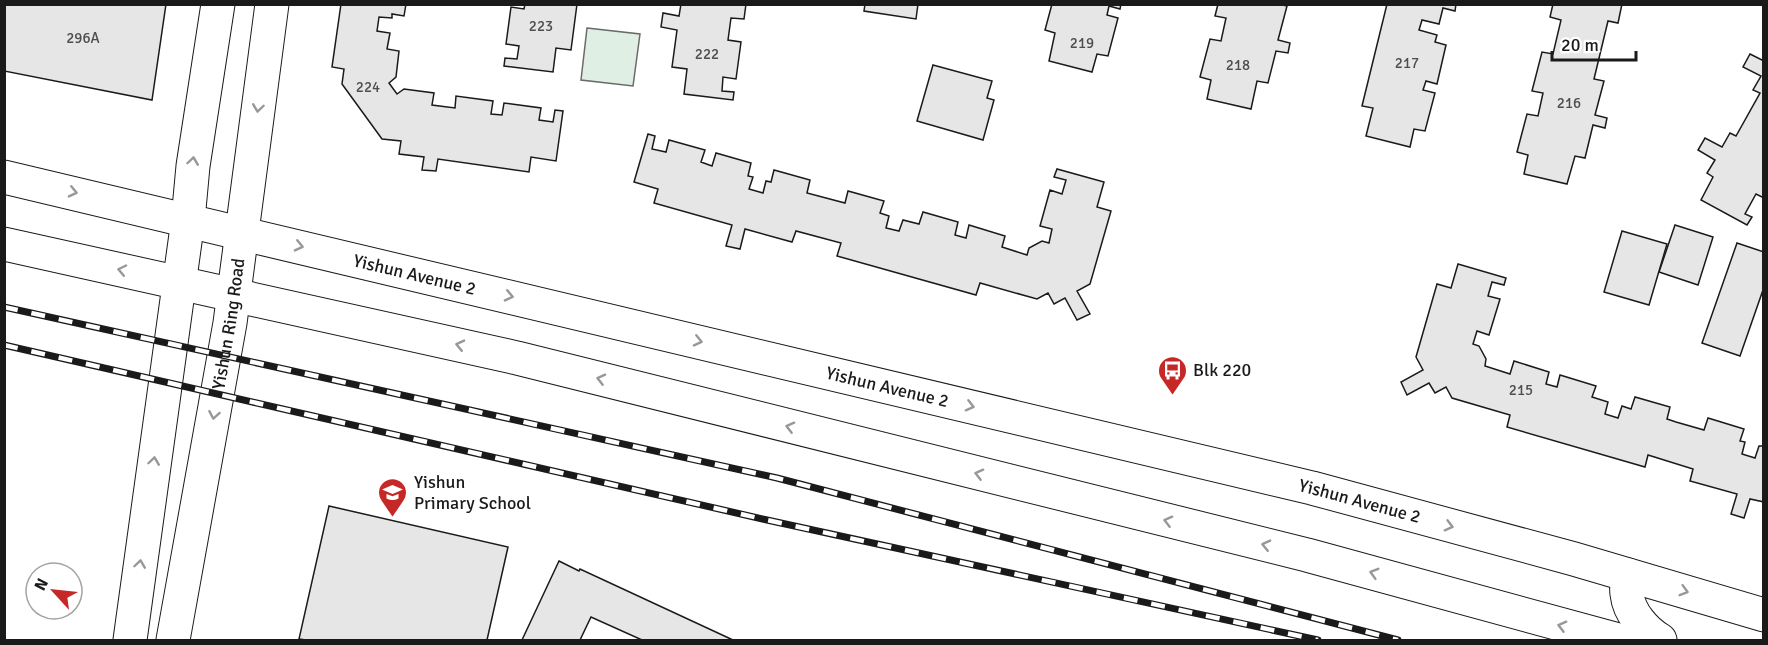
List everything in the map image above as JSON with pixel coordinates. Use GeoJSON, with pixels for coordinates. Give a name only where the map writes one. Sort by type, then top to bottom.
{"type":"FeatureCollection","features":[{"type":"Feature","properties":{"kind":"main road"},"geometry":{"type":"LineString","coordinates":[[130,640],[188,219],[193,166],[218,4]]}},
{"type":"Feature","properties":{"kind":"main road","name":"Yishun Ring Road"},"geometry":{"type":"LineString","coordinates":[[173,640],[234,295],[272,4]]}},
{"type":"Feature","properties":{"kind":"main road","name":"Yishun Avenue 2"},"geometry":{"type":"LineString","coordinates":[[4,177],[1312,488],[1764,615]]}},
{"type":"Feature","properties":{"kind":"main road"},"geometry":{"type":"LineString","coordinates":[[4,244],[517,358],[1297,552],[1618,640]]}},
{"type":"Feature","properties":{"kind":"main road"},"geometry":{"type":"LineString","coordinates":[[1628,575],[1626,595],[1633,610],[1644,628],[1660,640]]}},
{"type":"Feature","properties":{"kind":"green space"},"geometry":{"type":"Polygon","coordinates":[[[587,28],[640,34],[633,86],[581,80],[587,28]]]}},
{"type":"Feature","properties":{"kind":"building"},"geometry":{"type":"Polygon","coordinates":[[[4,4],[166,4],[152,100],[4,71],[4,4]]]}},
{"type":"Feature","properties":{"kind":"building"},"geometry":{"type":"Polygon","coordinates":[[[341,4],[406,4],[404,16],[392,14],[392,18],[379,17],[377,31],[390,33],[387,49],[399,51],[396,77],[389,83],[397,94],[404,89],[434,93],[432,105],[455,108],[456,96],[493,101],[491,114],[502,115],[504,103],[541,108],[539,120],[553,122],[555,110],[563,111],[556,161],[531,157],[529,172],[438,159],[436,171],[422,170],[424,157],[399,154],[401,141],[382,139],[342,84],[344,69],[332,67],[341,4]]]}},
{"type":"Feature","properties":{"kind":"building"},"geometry":{"type":"Polygon","coordinates":[[[525,4],[577,4],[571,50],[556,48],[553,72],[504,66],[505,58],[517,59],[519,46],[506,44],[511,7],[524,9],[525,4]]]}},
{"type":"Feature","properties":{"kind":"building"},"geometry":{"type":"Polygon","coordinates":[[[681,4],[746,4],[744,19],[731,18],[728,40],[741,42],[736,79],[723,77],[722,91],[734,92],[733,100],[684,94],[687,69],[672,67],[677,30],[661,27],[663,13],[679,16],[681,4]]]}},
{"type":"Feature","properties":{"kind":"building"},"geometry":{"type":"Polygon","coordinates":[[[865,4],[918,4],[916,19],[864,11],[865,4]]]}},
{"type":"Feature","properties":{"kind":"building"},"geometry":{"type":"Polygon","coordinates":[[[1052,4],[1121,4],[1120,9],[1109,6],[1107,15],[1118,18],[1108,56],[1097,54],[1092,72],[1049,61],[1055,33],[1045,30],[1052,4]]]}},
{"type":"Feature","properties":{"kind":"building"},"geometry":{"type":"Polygon","coordinates":[[[1218,4],[1287,6],[1278,40],[1290,43],[1288,53],[1276,51],[1268,83],[1257,81],[1251,109],[1207,99],[1211,80],[1200,77],[1210,39],[1221,41],[1226,18],[1215,16],[1218,4]]]}},
{"type":"Feature","properties":{"kind":"building"},"geometry":{"type":"Polygon","coordinates":[[[1387,4],[1456,4],[1455,11],[1443,8],[1439,24],[1422,20],[1419,30],[1437,35],[1435,42],[1446,45],[1437,84],[1426,81],[1423,90],[1435,93],[1425,131],[1414,129],[1410,147],[1366,136],[1373,108],[1362,106],[1387,4]]]}},
{"type":"Feature","properties":{"kind":"building"},"geometry":{"type":"Polygon","coordinates":[[[1553,4],[1622,4],[1618,23],[1608,21],[1594,79],[1604,81],[1595,115],[1607,118],[1605,128],[1593,125],[1585,158],[1575,156],[1567,184],[1524,174],[1528,155],[1517,152],[1527,114],[1538,116],[1543,93],[1532,91],[1542,52],[1553,54],[1561,20],[1550,17],[1553,4]]]}},
{"type":"Feature","properties":{"kind":"building"},"geometry":{"type":"Polygon","coordinates":[[[1750,54],[1764,61],[1764,198],[1756,194],[1745,214],[1752,217],[1747,225],[1701,200],[1713,177],[1707,173],[1715,160],[1698,150],[1705,138],[1722,147],[1730,133],[1736,136],[1760,93],[1753,90],[1761,76],[1743,67],[1750,54]]]}},
{"type":"Feature","properties":{"kind":"building"},"geometry":{"type":"Polygon","coordinates":[[[933,65],[992,81],[987,98],[994,100],[983,140],[917,121],[933,65]]]}},
{"type":"Feature","properties":{"kind":"building"},"geometry":{"type":"Polygon","coordinates":[[[648,134],[655,136],[652,149],[666,152],[669,140],[705,150],[701,162],[712,166],[716,153],[751,163],[748,176],[753,177],[749,189],[763,193],[766,181],[771,182],[774,170],[810,180],[807,193],[845,203],[848,191],[884,201],[880,213],[889,216],[886,228],[899,231],[903,220],[919,224],[923,212],[958,222],[955,235],[966,238],[969,225],[1005,236],[1002,247],[1027,255],[1029,248],[1042,241],[1049,243],[1052,229],[1040,226],[1050,190],[1062,194],[1066,180],[1054,177],[1057,169],[1104,182],[1097,207],[1111,211],[1090,284],[1077,291],[1090,314],[1077,320],[1065,298],[1054,304],[1048,293],[1037,299],[980,283],[976,295],[837,256],[841,243],[796,231],[792,242],[745,229],[740,249],[726,246],[732,225],[654,203],[658,189],[634,182],[648,134]]]}},
{"type":"Feature","properties":{"kind":"building"},"geometry":{"type":"Polygon","coordinates":[[[1675,225],[1713,237],[1698,285],[1659,272],[1675,225]]]}},
{"type":"Feature","properties":{"kind":"building"},"geometry":{"type":"Polygon","coordinates":[[[1622,231],[1667,244],[1649,305],[1604,292],[1622,231]]]}},
{"type":"Feature","properties":{"kind":"building"},"geometry":{"type":"Polygon","coordinates":[[[1737,243],[1764,252],[1764,287],[1740,356],[1702,343],[1737,243]]]}},
{"type":"Feature","properties":{"kind":"building"},"geometry":{"type":"Polygon","coordinates":[[[1458,264],[1506,278],[1504,285],[1492,282],[1488,296],[1500,299],[1489,335],[1477,331],[1473,344],[1479,346],[1486,359],[1485,366],[1510,374],[1514,361],[1549,372],[1546,384],[1557,387],[1560,375],[1596,386],[1592,397],[1608,402],[1605,414],[1618,418],[1622,406],[1631,409],[1635,397],[1670,407],[1667,419],[1676,422],[1704,430],[1708,418],[1744,429],[1740,441],[1745,442],[1742,454],[1755,458],[1759,446],[1764,446],[1764,502],[1750,499],[1744,518],[1731,514],[1737,494],[1690,481],[1693,469],[1648,455],[1645,467],[1507,427],[1510,415],[1452,398],[1446,387],[1435,393],[1429,383],[1407,395],[1401,382],[1423,370],[1416,357],[1437,284],[1451,288],[1458,264]]]}},
{"type":"Feature","properties":{"kind":"building"},"geometry":{"type":"Polygon","coordinates":[[[329,506],[508,547],[487,640],[299,639],[329,506]]]}},
{"type":"Feature","properties":{"kind":"building"},"geometry":{"type":"Polygon","coordinates":[[[559,561],[733,640],[642,640],[591,617],[580,640],[522,640],[559,561]]]}},
{"type":"Feature","properties":{"kind":"railway"},"geometry":{"type":"LineString","coordinates":[[4,307],[777,478],[1398,640]]}},
{"type":"Feature","properties":{"kind":"railway"},"geometry":{"type":"LineString","coordinates":[[4,345],[767,520],[1318,640]]}},
{"type":"Feature","properties":{"kind":"place","name":"Blk 220"},"geometry":{"type":"Point","coordinates":[1172,396]}},
{"type":"Feature","properties":{"kind":"place","name":"Yishun Primary School"},"geometry":{"type":"Point","coordinates":[393,518]}}]}
